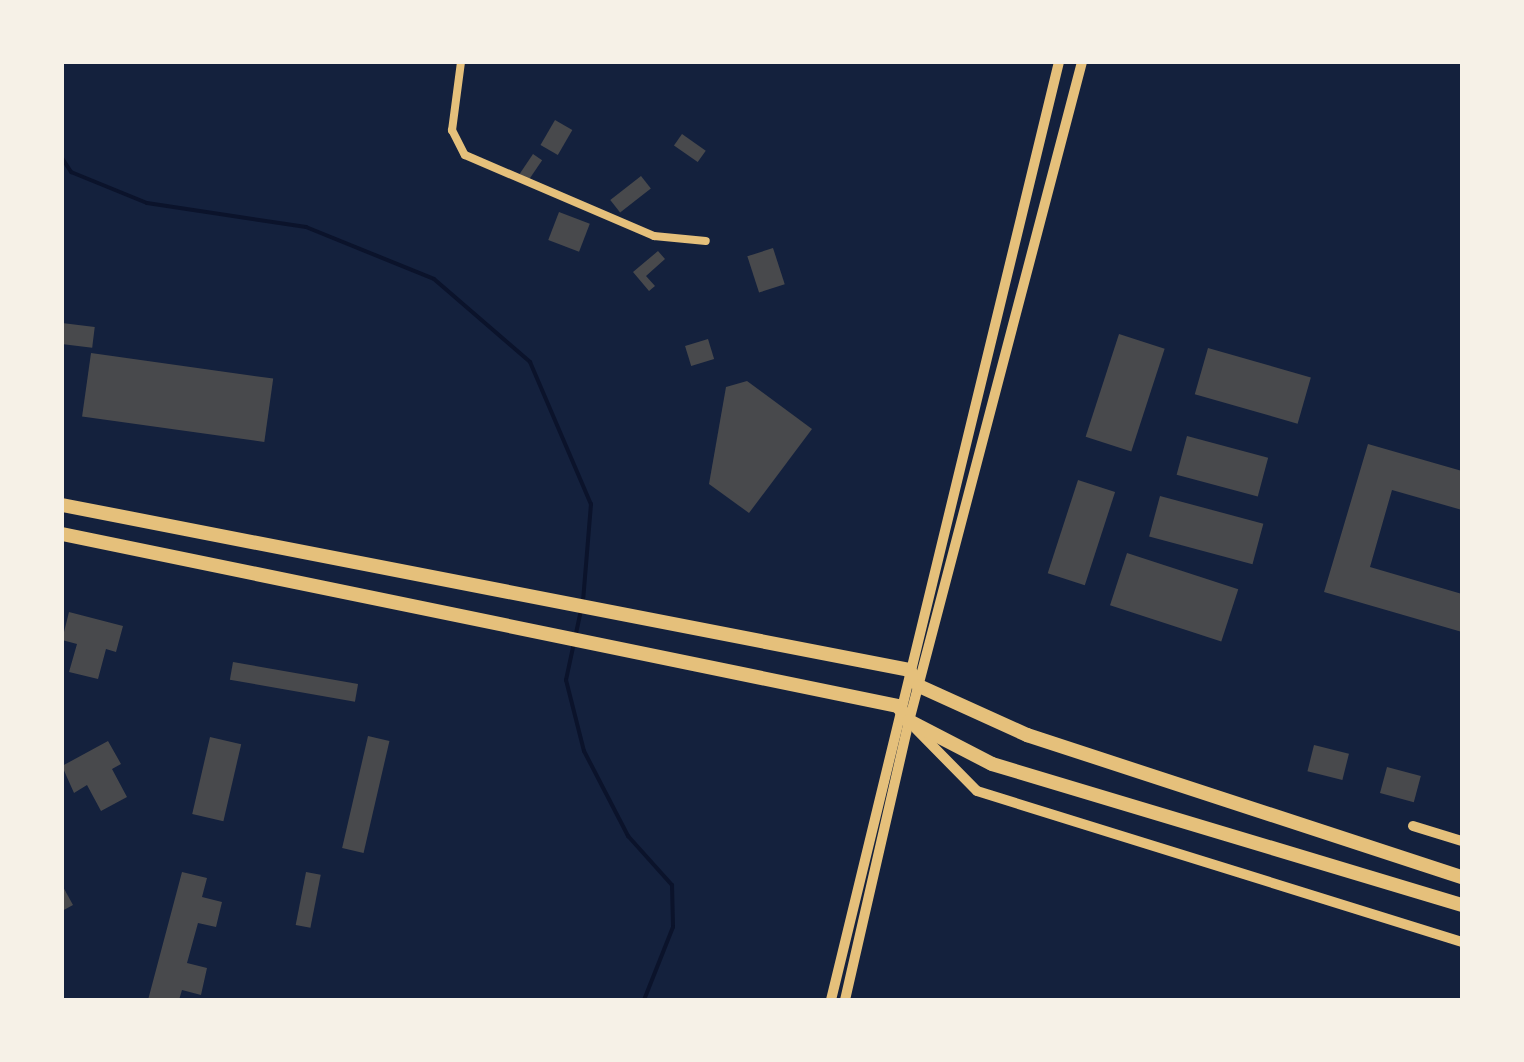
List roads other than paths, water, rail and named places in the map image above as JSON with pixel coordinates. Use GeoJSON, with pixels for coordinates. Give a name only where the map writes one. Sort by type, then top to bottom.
{"type":"FeatureCollection","features":[{"type":"Feature","properties":{"kind":"main road"},"geometry":{"type":"LineString","coordinates":[[62,505],[640,621],[909,670],[919,686],[1041,740],[1462,877]]}},
{"type":"Feature","properties":{"kind":"main road"},"geometry":{"type":"LineString","coordinates":[[62,534],[898,706],[909,721],[992,764],[1462,905]]}},
{"type":"Feature","properties":{"kind":"street"},"geometry":{"type":"LineString","coordinates":[[461,62],[452,130],[465,155],[654,236],[706,241]]}},
{"type":"Feature","properties":{"kind":"street"},"geometry":{"type":"LineString","coordinates":[[831,1000],[898,706],[1059,62]]}},
{"type":"Feature","properties":{"kind":"street"},"geometry":{"type":"LineString","coordinates":[[845,1000],[909,721],[1082,62]]}},
{"type":"Feature","properties":{"kind":"street"},"geometry":{"type":"LineString","coordinates":[[909,721],[977,791],[1462,942]]}},
{"type":"Feature","properties":{"kind":"street"},"geometry":{"type":"LineString","coordinates":[[1413,826],[1462,841]]}},
{"type":"Feature","properties":{"kind":"waterway"},"geometry":{"type":"LineString","coordinates":[[62,158],[71,172],[147,203],[306,227],[434,279],[530,362],[591,504],[583,601]]}},
{"type":"Feature","properties":{"kind":"waterway"},"geometry":{"type":"LineString","coordinates":[[581,610],[566,680],[584,751],[628,836],[672,885],[673,927],[644,1000]]}}]}
